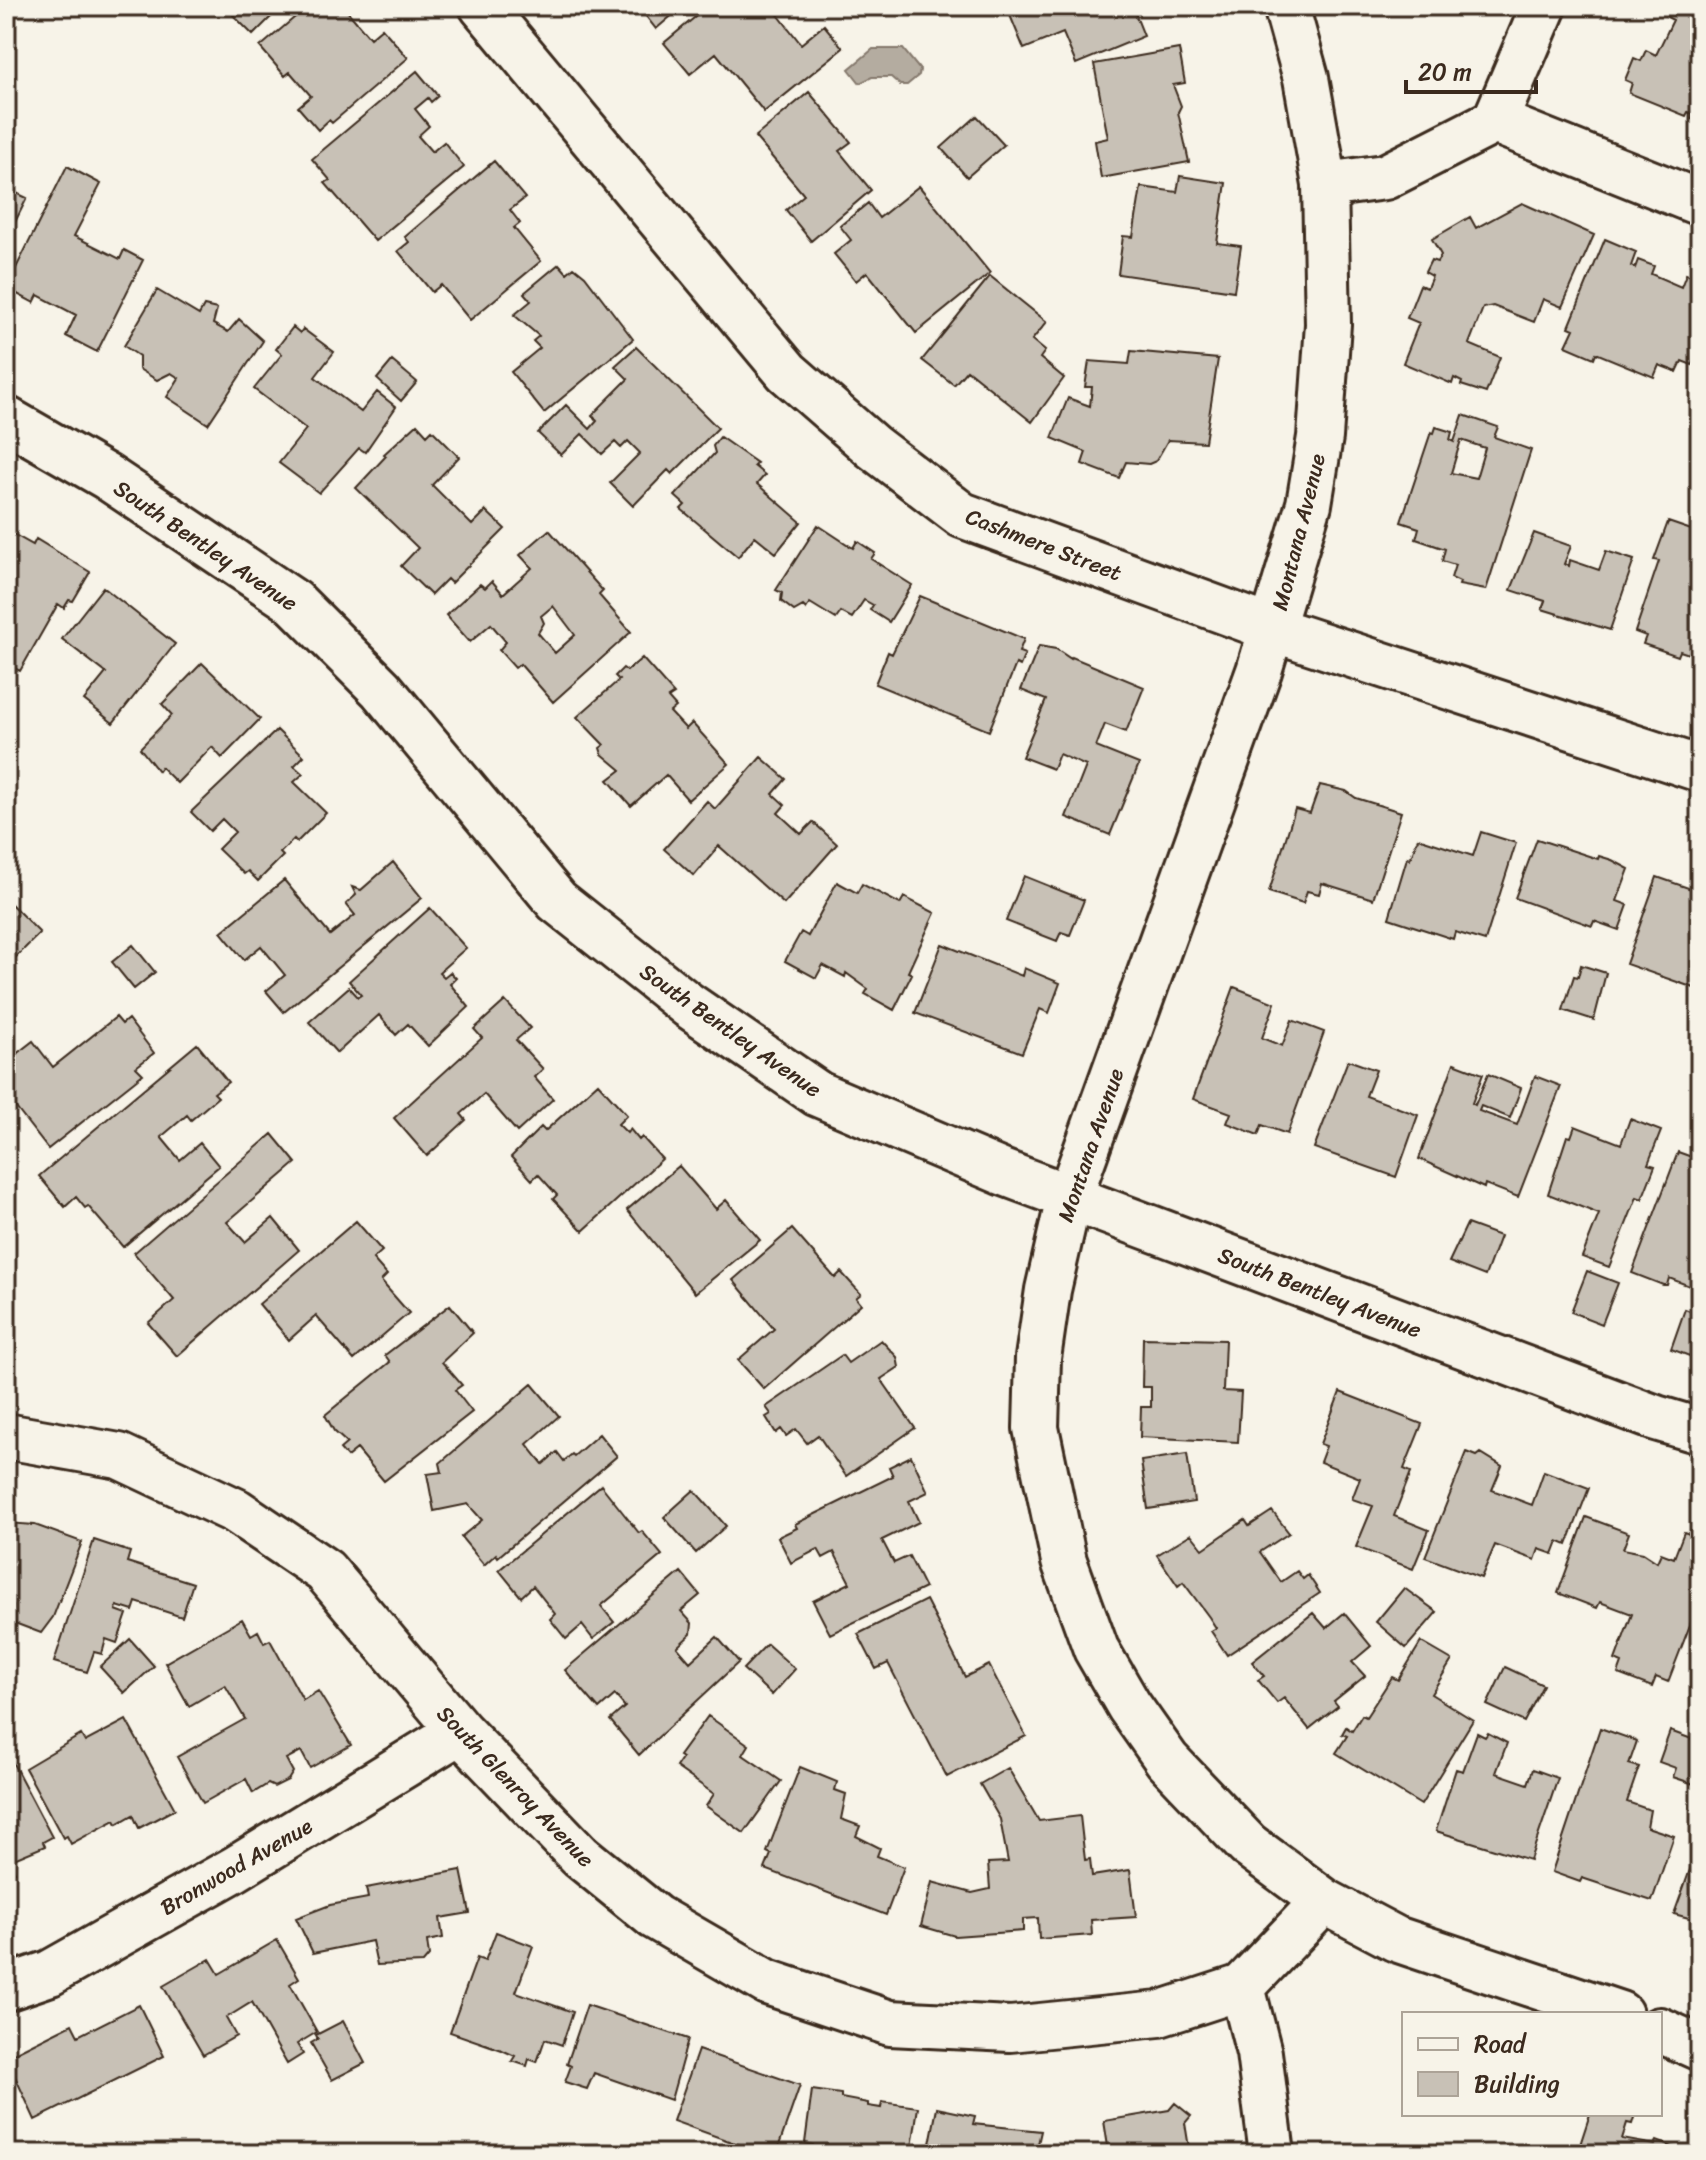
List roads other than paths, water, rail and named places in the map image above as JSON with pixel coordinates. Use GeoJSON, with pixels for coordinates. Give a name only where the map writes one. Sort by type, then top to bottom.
{"type":"FeatureCollection","features":[{"type":"Feature","properties":{"kind":"street","name":"Cashmere Street"},"geometry":{"type":"LineString","coordinates":[[482,6],[787,372],[873,447],[962,515],[1273,629],[1700,769]]}},
{"type":"Feature","properties":{"kind":"street","name":"Montana Avenue"},"geometry":{"type":"LineString","coordinates":[[1286,6],[1306,78],[1325,185],[1328,324],[1320,437],[1309,504],[1273,629],[1069,1198],[1042,1331],[1036,1428],[1064,1561],[1096,1649],[1167,1760],[1248,1845],[1324,1901],[1396,1939],[1614,2012]]}},
{"type":"Feature","properties":{"kind":"street"},"geometry":{"type":"LineString","coordinates":[[1325,185],[1385,177],[1495,121],[1544,6]]}},
{"type":"Feature","properties":{"kind":"street"},"geometry":{"type":"LineString","coordinates":[[1495,121],[1700,203]]}},
{"type":"Feature","properties":{"kind":"street","name":"South Bentley Avenue"},"geometry":{"type":"LineString","coordinates":[[6,419],[107,477],[294,602],[381,689],[557,901],[688,1005],[818,1094],[1069,1198],[1626,1407],[1700,1431]]}},
{"type":"Feature","properties":{"kind":"street","name":"South Glenroy Avenue"},"geometry":{"type":"LineString","coordinates":[[6,1436],[119,1456],[236,1511],[325,1571],[460,1731],[580,1856],[655,1917],[767,1982],[890,2023],[1010,2029],[1144,2016],[1242,1987],[1324,1901]]}},
{"type":"Feature","properties":{"kind":"street","name":"Bronwood Avenue"},"geometry":{"type":"LineString","coordinates":[[6,1988],[50,1973],[235,1869],[460,1731]]}},
{"type":"Feature","properties":{"kind":"street"},"geometry":{"type":"LineString","coordinates":[[1242,1987],[1259,2053],[1272,2154]]}},
{"type":"Feature","properties":{"kind":"street"},"geometry":{"type":"LineString","coordinates":[[1662,2031],[1700,2048]]}}]}
